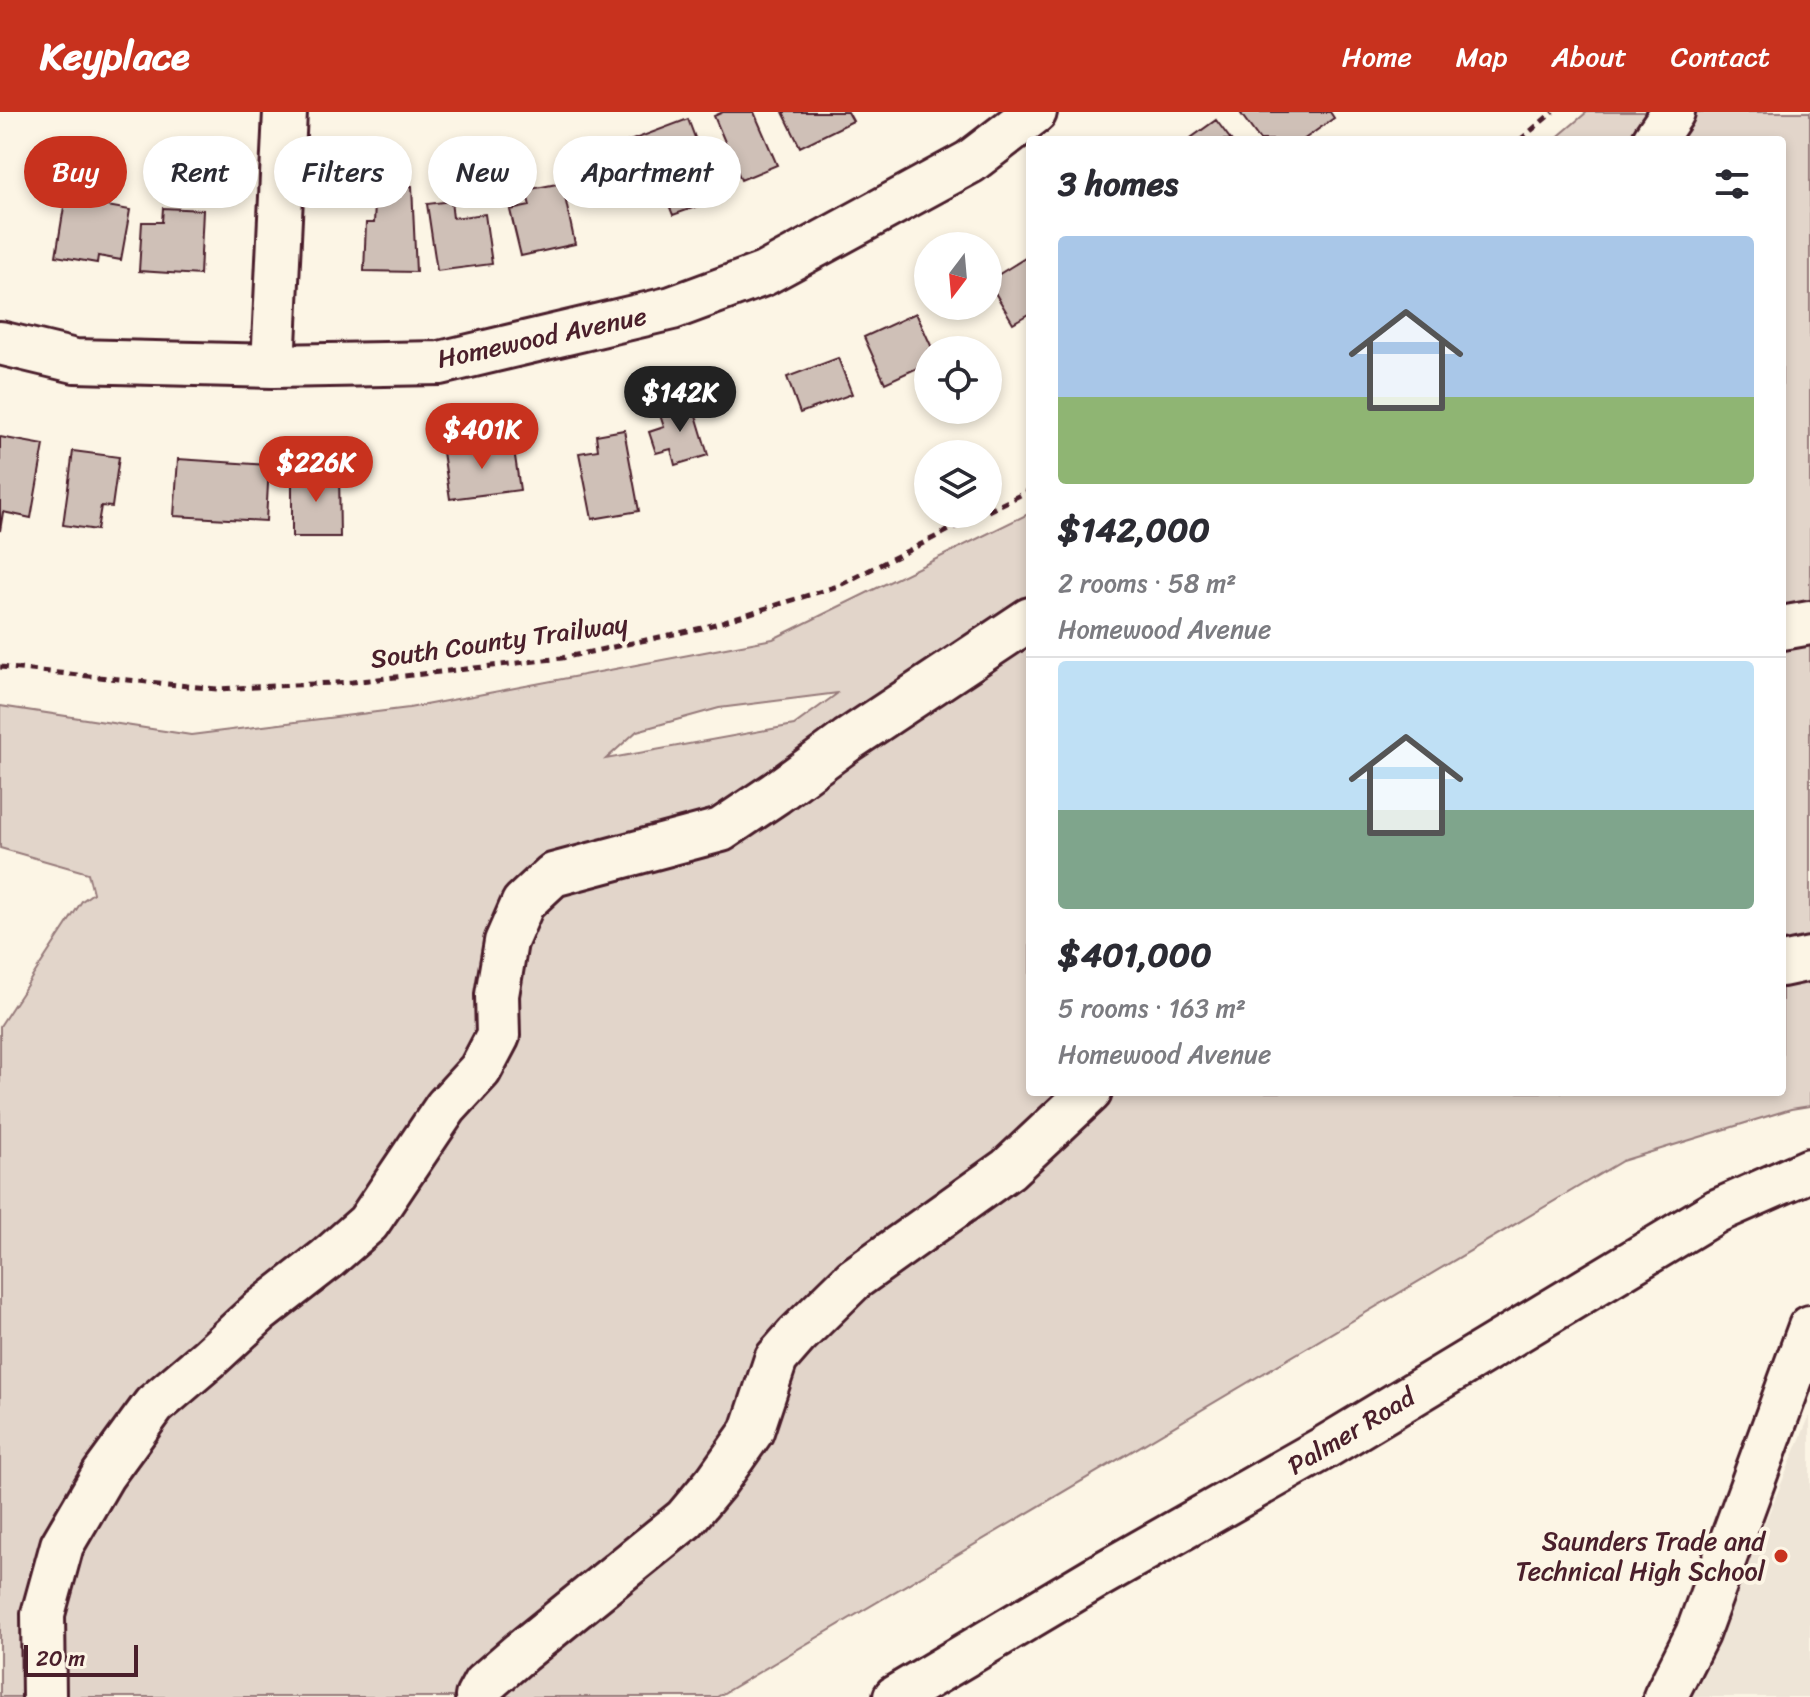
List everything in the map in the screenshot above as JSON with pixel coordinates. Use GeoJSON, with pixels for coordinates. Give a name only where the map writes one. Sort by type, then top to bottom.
{"type":"FeatureCollection","features":[{"type":"Feature","properties":{"kind":"street"},"geometry":{"type":"LineString","coordinates":[[273,366],[285,112]]}},
{"type":"Feature","properties":{"kind":"street","name":"Homewood Avenue"},"geometry":{"type":"LineString","coordinates":[[0,343],[75,361],[273,366],[440,363],[672,308],[764,274],[970,162],[1035,112]]}},
{"type":"Feature","properties":{"kind":"street"},"geometry":{"type":"LineString","coordinates":[[1657,136],[1673,112]]}},
{"type":"Feature","properties":{"kind":"street"},"geometry":{"type":"LineString","coordinates":[[44,1697],[43,1614],[62,1545],[103,1475],[154,1405],[259,1312],[368,1223],[446,1107],[480,1070],[498,1036],[497,995],[506,942],[523,903],[553,875],[721,830],[848,740],[1026,622]]}},
{"type":"Feature","properties":{"kind":"street"},"geometry":{"type":"LineString","coordinates":[[1786,627],[1810,623]]}},
{"type":"Feature","properties":{"kind":"street"},"geometry":{"type":"LineString","coordinates":[[1786,964],[1810,959]]}},
{"type":"Feature","properties":{"kind":"street"},"geometry":{"type":"LineString","coordinates":[[477,1697],[484,1684],[521,1652],[685,1519],[752,1431],[776,1359],[797,1335],[854,1279],[1008,1169],[1086,1096]]}},
{"type":"Feature","properties":{"kind":"street","name":"Palmer Road"},"geometry":{"type":"LineString","coordinates":[[895,1697],[1095,1578],[1324,1448],[1717,1211],[1810,1170]]}},
{"type":"Feature","properties":{"kind":"street"},"geometry":{"type":"LineString","coordinates":[[1665,1697],[1697,1634],[1810,1327]]}},
{"type":"Feature","properties":{"kind":"path"},"geometry":{"type":"LineString","coordinates":[[1525,136],[1553,112]]}},
{"type":"Feature","properties":{"kind":"path"},"geometry":{"type":"LineString","coordinates":[[1002,504],[1026,492]]}},
{"type":"Feature","properties":{"kind":"path","name":"South County Trailway"},"geometry":{"type":"LineString","coordinates":[[0,667],[217,689],[352,682],[562,658],[702,628],[838,586],[953,528]]}},
{"type":"Feature","properties":{"kind":"shaded area"},"geometry":{"type":"Polygon","coordinates":[[[1587,112],[1810,112],[1810,1106],[1791,1109],[1622,1161],[717,1697],[0,1697],[0,1026],[82,901],[93,893],[88,873],[0,848],[0,706],[191,735],[409,708],[773,639],[1026,515],[1026,1096],[1786,1096],[1786,136],[1559,136],[1587,112]],[[838,693],[719,708],[637,731],[606,759],[794,725],[838,693]]]}},
{"type":"Feature","properties":{"kind":"shaded area","name":"Saunders Trade and Technical High School"},"geometry":{"type":"Polygon","coordinates":[[[1810,1415],[1810,1697],[1692,1697],[1810,1415]]]}},
{"type":"Feature","properties":{"kind":"building"},"geometry":{"type":"Polygon","coordinates":[[[723,112],[754,112],[777,165],[741,180],[741,136],[722,136],[714,116],[723,112]]]}},
{"type":"Feature","properties":{"kind":"building"},"geometry":{"type":"Polygon","coordinates":[[[783,112],[848,112],[853,121],[800,147],[783,112]]]}},
{"type":"Feature","properties":{"kind":"building"},"geometry":{"type":"Polygon","coordinates":[[[1330,112],[1334,118],[1309,136],[1257,136],[1241,114],[1330,112]]]}},
{"type":"Feature","properties":{"kind":"building"},"geometry":{"type":"Polygon","coordinates":[[[688,119],[694,136],[643,136],[688,119]]]}},
{"type":"Feature","properties":{"kind":"building"},"geometry":{"type":"Polygon","coordinates":[[[1216,120],[1228,136],[1194,136],[1216,120]]]}},
{"type":"Feature","properties":{"kind":"building"},"geometry":{"type":"Polygon","coordinates":[[[553,185],[553,208],[567,208],[575,244],[521,256],[510,210],[537,208],[537,188],[553,185]]]}},
{"type":"Feature","properties":{"kind":"building"},"geometry":{"type":"Polygon","coordinates":[[[412,186],[416,272],[364,271],[366,223],[374,223],[375,208],[412,208],[412,186]]]}},
{"type":"Feature","properties":{"kind":"building"},"geometry":{"type":"Polygon","coordinates":[[[427,204],[428,208],[452,208],[453,218],[485,214],[492,264],[437,271],[427,204]]]}},
{"type":"Feature","properties":{"kind":"building"},"geometry":{"type":"Polygon","coordinates":[[[64,208],[130,210],[121,260],[98,256],[97,263],[56,256],[64,208]]]}},
{"type":"Feature","properties":{"kind":"building"},"geometry":{"type":"Polygon","coordinates":[[[163,208],[203,210],[200,275],[139,271],[142,222],[162,222],[163,208]]]}},
{"type":"Feature","properties":{"kind":"building"},"geometry":{"type":"Polygon","coordinates":[[[670,208],[693,208],[673,215],[670,208]]]}},
{"type":"Feature","properties":{"kind":"building"},"geometry":{"type":"Polygon","coordinates":[[[1026,257],[1026,315],[1013,323],[1002,305],[1002,272],[1026,257]]]}},
{"type":"Feature","properties":{"kind":"building"},"geometry":{"type":"Polygon","coordinates":[[[914,314],[914,320],[919,320],[927,336],[914,336],[914,370],[885,383],[864,337],[914,314]]]}},
{"type":"Feature","properties":{"kind":"building"},"geometry":{"type":"Polygon","coordinates":[[[838,358],[852,394],[800,413],[787,377],[838,358]]]}},
{"type":"Feature","properties":{"kind":"building"},"geometry":{"type":"Polygon","coordinates":[[[692,402],[708,455],[675,465],[671,449],[656,453],[649,432],[664,427],[659,412],[692,402]]]}},
{"type":"Feature","properties":{"kind":"building"},"geometry":{"type":"Polygon","coordinates":[[[624,430],[639,511],[592,519],[579,453],[598,450],[596,435],[624,430]]]}},
{"type":"Feature","properties":{"kind":"building"},"geometry":{"type":"Polygon","coordinates":[[[0,437],[44,445],[31,518],[3,512],[0,531],[0,437]]]}},
{"type":"Feature","properties":{"kind":"building"},"geometry":{"type":"Polygon","coordinates":[[[513,443],[520,490],[450,499],[443,452],[513,443]]]}},
{"type":"Feature","properties":{"kind":"building"},"geometry":{"type":"Polygon","coordinates":[[[73,451],[119,457],[112,507],[101,506],[97,530],[63,525],[73,451]]]}},
{"type":"Feature","properties":{"kind":"building"},"geometry":{"type":"Polygon","coordinates":[[[178,459],[269,465],[266,521],[174,516],[178,459]]]}},
{"type":"Feature","properties":{"kind":"building"},"geometry":{"type":"Polygon","coordinates":[[[292,470],[339,470],[340,537],[292,537],[292,470]]]}},
{"type":"Feature","properties":{"kind":"place","name":"Saunders Trade and Technical High School"},"geometry":{"type":"Point","coordinates":[1781,1556]}}]}
